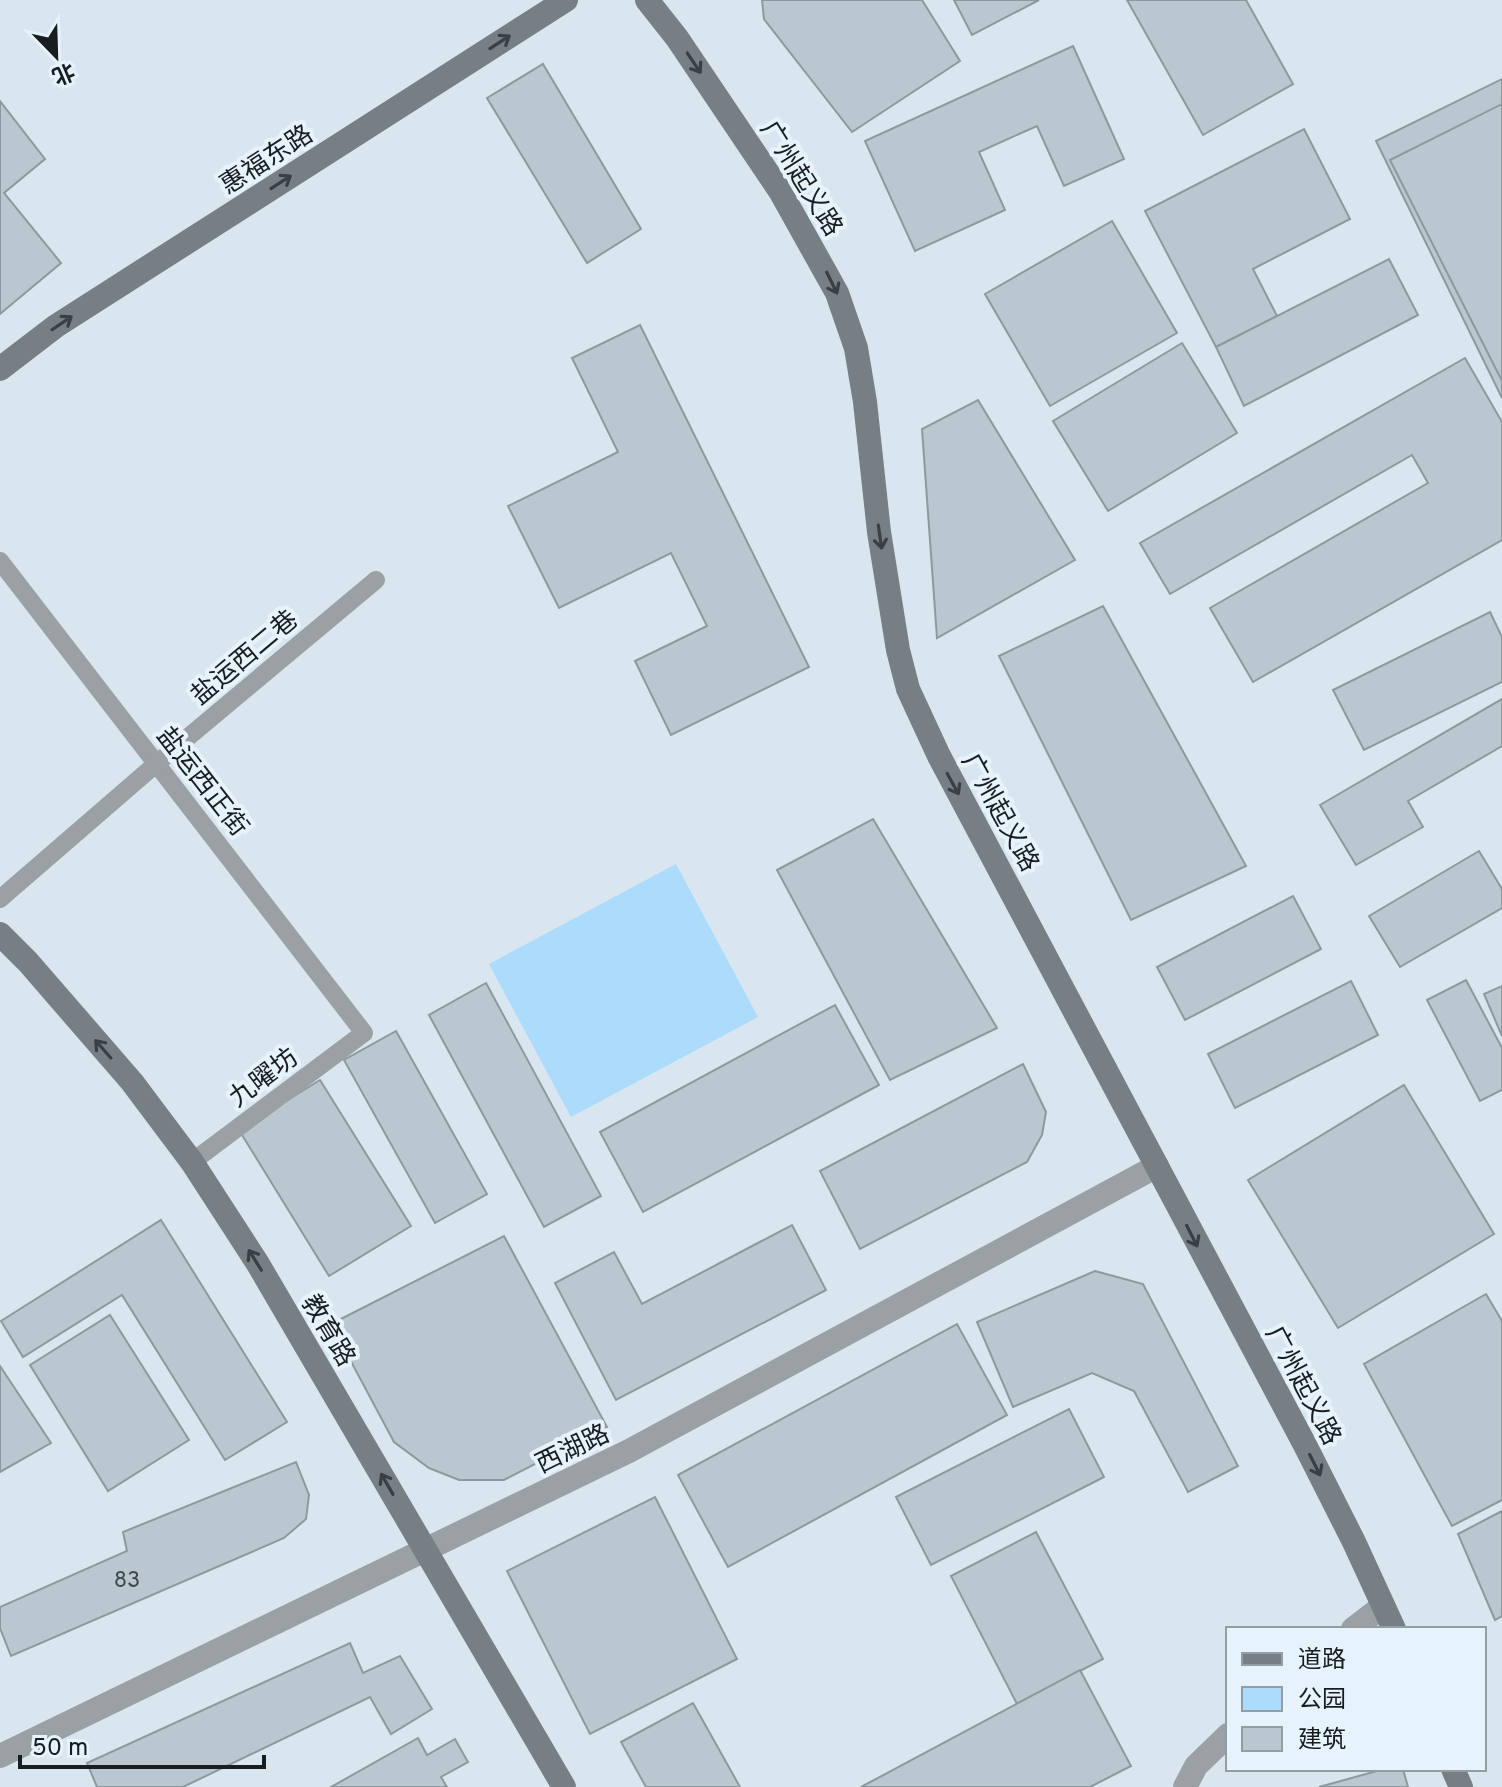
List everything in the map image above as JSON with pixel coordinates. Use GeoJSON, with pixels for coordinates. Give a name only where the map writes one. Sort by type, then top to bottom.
{"type":"FeatureCollection","features":[{"type":"Feature","properties":{"kind":"main road","name":"惠福东路"},"geometry":{"type":"LineString","coordinates":[[0,369],[56,326],[566,0]]}},
{"type":"Feature","properties":{"kind":"main road","name":"广州起义路"},"geometry":{"type":"LineString","coordinates":[[647,0],[677,38],[780,191],[837,293],[856,348],[888,594],[908,689],[939,756],[1305,1445],[1393,1627]]}},
{"type":"Feature","properties":{"kind":"main road","name":"教育路"},"geometry":{"type":"LineString","coordinates":[[0,934],[132,1082],[192,1162],[258,1264],[564,1787]]}},
{"type":"Feature","properties":{"kind":"street","name":"西湖路"},"geometry":{"type":"LineString","coordinates":[[0,1756],[629,1451],[1157,1166]]}},
{"type":"Feature","properties":{"kind":"street"},"geometry":{"type":"LineString","coordinates":[[1356,1627],[1383,1606]]}},
{"type":"Feature","properties":{"kind":"street"},"geometry":{"type":"LineString","coordinates":[[1185,1787],[1196,1766],[1226,1737]]}},
{"type":"Feature","properties":{"kind":"lane","name":"盐运西正街"},"geometry":{"type":"LineString","coordinates":[[0,561],[364,1033]]}},
{"type":"Feature","properties":{"kind":"lane","name":"盐运西二巷"},"geometry":{"type":"LineString","coordinates":[[0,899],[376,580]]}},
{"type":"Feature","properties":{"kind":"lane","name":"九曜坊"},"geometry":{"type":"LineString","coordinates":[[192,1162],[364,1033]]}},
{"type":"Feature","properties":{"kind":"green space"},"geometry":{"type":"Polygon","coordinates":[[[676,864],[758,1017],[571,1117],[489,964],[676,864]]]}},
{"type":"Feature","properties":{"kind":"building"},"geometry":{"type":"Polygon","coordinates":[[[762,0],[922,0],[960,61],[852,132],[764,19],[762,0]]]}},
{"type":"Feature","properties":{"kind":"building"},"geometry":{"type":"Polygon","coordinates":[[[954,0],[1039,0],[972,35],[954,0]]]}},
{"type":"Feature","properties":{"kind":"building"},"geometry":{"type":"Polygon","coordinates":[[[1127,0],[1246,0],[1293,84],[1203,135],[1127,0]]]}},
{"type":"Feature","properties":{"kind":"building"},"geometry":{"type":"Polygon","coordinates":[[[1073,46],[1124,159],[1064,186],[1037,126],[979,152],[1005,210],[915,251],[865,141],[1073,46]]]}},
{"type":"Feature","properties":{"kind":"building"},"geometry":{"type":"Polygon","coordinates":[[[543,64],[641,229],[587,263],[487,98],[543,64]]]}},
{"type":"Feature","properties":{"kind":"building"},"geometry":{"type":"Polygon","coordinates":[[[1502,79],[1502,398],[1376,141],[1502,79]]]}},
{"type":"Feature","properties":{"kind":"building"},"geometry":{"type":"Polygon","coordinates":[[[0,101],[45,159],[4,193],[61,263],[0,314],[0,101]]]}},
{"type":"Feature","properties":{"kind":"building"},"geometry":{"type":"Polygon","coordinates":[[[1502,104],[1502,381],[1390,160],[1502,104]]]}},
{"type":"Feature","properties":{"kind":"building"},"geometry":{"type":"Polygon","coordinates":[[[1304,129],[1350,219],[1253,269],[1277,316],[1216,347],[1145,211],[1304,129]]]}},
{"type":"Feature","properties":{"kind":"building"},"geometry":{"type":"Polygon","coordinates":[[[1112,221],[1177,333],[1050,406],[985,294],[1112,221]]]}},
{"type":"Feature","properties":{"kind":"building"},"geometry":{"type":"Polygon","coordinates":[[[1389,259],[1418,315],[1244,406],[1216,347],[1389,259]]]}},
{"type":"Feature","properties":{"kind":"building"},"geometry":{"type":"Polygon","coordinates":[[[640,325],[809,667],[671,735],[635,661],[707,626],[671,553],[559,608],[508,506],[618,452],[572,358],[640,325]]]}},
{"type":"Feature","properties":{"kind":"building"},"geometry":{"type":"Polygon","coordinates":[[[1182,343],[1237,433],[1108,511],[1053,421],[1182,343]]]}},
{"type":"Feature","properties":{"kind":"building"},"geometry":{"type":"Polygon","coordinates":[[[1465,358],[1502,422],[1502,540],[1253,682],[1210,608],[1428,483],[1412,455],[1170,594],[1140,543],[1465,358]]]}},
{"type":"Feature","properties":{"kind":"building"},"geometry":{"type":"Polygon","coordinates":[[[978,400],[1075,560],[937,638],[922,429],[978,400]]]}},
{"type":"Feature","properties":{"kind":"building"},"geometry":{"type":"Polygon","coordinates":[[[1103,606],[1246,866],[1131,920],[999,656],[1103,606]]]}},
{"type":"Feature","properties":{"kind":"building"},"geometry":{"type":"Polygon","coordinates":[[[1490,612],[1502,637],[1502,682],[1364,750],[1333,690],[1490,612]]]}},
{"type":"Feature","properties":{"kind":"building"},"geometry":{"type":"Polygon","coordinates":[[[1502,699],[1502,746],[1408,801],[1423,827],[1356,865],[1320,805],[1502,699]]]}},
{"type":"Feature","properties":{"kind":"building"},"geometry":{"type":"Polygon","coordinates":[[[873,819],[997,1028],[890,1080],[777,870],[873,819]]]}},
{"type":"Feature","properties":{"kind":"building"},"geometry":{"type":"Polygon","coordinates":[[[1479,851],[1502,889],[1502,908],[1400,967],[1369,916],[1479,851]]]}},
{"type":"Feature","properties":{"kind":"building"},"geometry":{"type":"Polygon","coordinates":[[[1293,896],[1321,949],[1185,1020],[1157,967],[1293,896]]]}},
{"type":"Feature","properties":{"kind":"building"},"geometry":{"type":"Polygon","coordinates":[[[1466,980],[1502,1048],[1502,1090],[1480,1101],[1427,1000],[1466,980]]]}},
{"type":"Feature","properties":{"kind":"building"},"geometry":{"type":"Polygon","coordinates":[[[1351,981],[1378,1035],[1235,1108],[1208,1054],[1351,981]]]}},
{"type":"Feature","properties":{"kind":"building"},"geometry":{"type":"Polygon","coordinates":[[[486,983],[601,1196],[544,1227],[429,1015],[486,983]]]}},
{"type":"Feature","properties":{"kind":"building"},"geometry":{"type":"Polygon","coordinates":[[[1502,986],[1502,1036],[1484,994],[1502,986]]]}},
{"type":"Feature","properties":{"kind":"building"},"geometry":{"type":"Polygon","coordinates":[[[835,1005],[879,1085],[643,1212],[600,1132],[835,1005]]]}},
{"type":"Feature","properties":{"kind":"building"},"geometry":{"type":"Polygon","coordinates":[[[396,1031],[487,1194],[435,1223],[344,1060],[396,1031]]]}},
{"type":"Feature","properties":{"kind":"building"},"geometry":{"type":"Polygon","coordinates":[[[1023,1064],[1046,1112],[1042,1135],[1027,1162],[860,1249],[820,1171],[1023,1064]]]}},
{"type":"Feature","properties":{"kind":"building"},"geometry":{"type":"Polygon","coordinates":[[[320,1080],[411,1226],[329,1276],[239,1130],[320,1080]]]}},
{"type":"Feature","properties":{"kind":"building"},"geometry":{"type":"Polygon","coordinates":[[[1404,1085],[1494,1234],[1338,1328],[1248,1180],[1404,1085]]]}},
{"type":"Feature","properties":{"kind":"building"},"geometry":{"type":"Polygon","coordinates":[[[161,1220],[287,1422],[225,1460],[122,1295],[23,1357],[1,1321],[161,1220]]]}},
{"type":"Feature","properties":{"kind":"building"},"geometry":{"type":"Polygon","coordinates":[[[792,1225],[826,1290],[616,1400],[555,1283],[614,1252],[642,1304],[792,1225]]]}},
{"type":"Feature","properties":{"kind":"building"},"geometry":{"type":"Polygon","coordinates":[[[504,1236],[607,1427],[504,1480],[459,1480],[429,1468],[394,1442],[331,1324],[504,1236]]]}},
{"type":"Feature","properties":{"kind":"building"},"geometry":{"type":"Polygon","coordinates":[[[1095,1271],[1143,1284],[1238,1466],[1188,1492],[1134,1391],[1092,1373],[1013,1407],[977,1322],[1095,1271]]]}},
{"type":"Feature","properties":{"kind":"building"},"geometry":{"type":"Polygon","coordinates":[[[1486,1294],[1502,1321],[1502,1500],[1452,1526],[1364,1364],[1486,1294]]]}},
{"type":"Feature","properties":{"kind":"building"},"geometry":{"type":"Polygon","coordinates":[[[110,1315],[189,1440],[108,1491],[30,1365],[110,1315]]]}},
{"type":"Feature","properties":{"kind":"building"},"geometry":{"type":"Polygon","coordinates":[[[957,1324],[1007,1415],[728,1567],[678,1475],[957,1324]]]}},
{"type":"Feature","properties":{"kind":"building"},"geometry":{"type":"Polygon","coordinates":[[[0,1366],[51,1443],[0,1472],[0,1366]]]}},
{"type":"Feature","properties":{"kind":"building"},"geometry":{"type":"Polygon","coordinates":[[[1069,1409],[1104,1477],[931,1565],[896,1497],[1069,1409]]]}},
{"type":"Feature","properties":{"kind":"building"},"geometry":{"type":"Polygon","coordinates":[[[296,1462],[309,1495],[306,1519],[284,1538],[11,1656],[0,1628],[0,1607],[127,1551],[123,1532],[296,1462]]]}},
{"type":"Feature","properties":{"kind":"building"},"geometry":{"type":"Polygon","coordinates":[[[655,1497],[737,1659],[590,1734],[507,1571],[655,1497]]]}},
{"type":"Feature","properties":{"kind":"building"},"geometry":{"type":"Polygon","coordinates":[[[1502,1511],[1502,1616],[1495,1620],[1458,1534],[1502,1511]]]}},
{"type":"Feature","properties":{"kind":"building"},"geometry":{"type":"Polygon","coordinates":[[[1036,1532],[1103,1659],[1017,1704],[951,1576],[1036,1532]]]}},
{"type":"Feature","properties":{"kind":"building"},"geometry":{"type":"Polygon","coordinates":[[[350,1643],[363,1673],[400,1656],[432,1709],[391,1734],[370,1697],[183,1787],[97,1787],[87,1763],[350,1643]]]}},
{"type":"Feature","properties":{"kind":"building"},"geometry":{"type":"Polygon","coordinates":[[[1080,1670],[1131,1766],[1090,1787],[861,1787],[1080,1670]]]}},
{"type":"Feature","properties":{"kind":"building"},"geometry":{"type":"Polygon","coordinates":[[[693,1703],[740,1787],[646,1787],[621,1742],[693,1703]]]}},
{"type":"Feature","properties":{"kind":"building"},"geometry":{"type":"Polygon","coordinates":[[[418,1738],[427,1755],[455,1739],[468,1762],[441,1777],[447,1787],[331,1787],[418,1738]]]}},
{"type":"Feature","properties":{"kind":"building"},"geometry":{"type":"Polygon","coordinates":[[[1377,1771],[1404,1771],[1408,1787],[1319,1787],[1377,1771]]]}}]}
